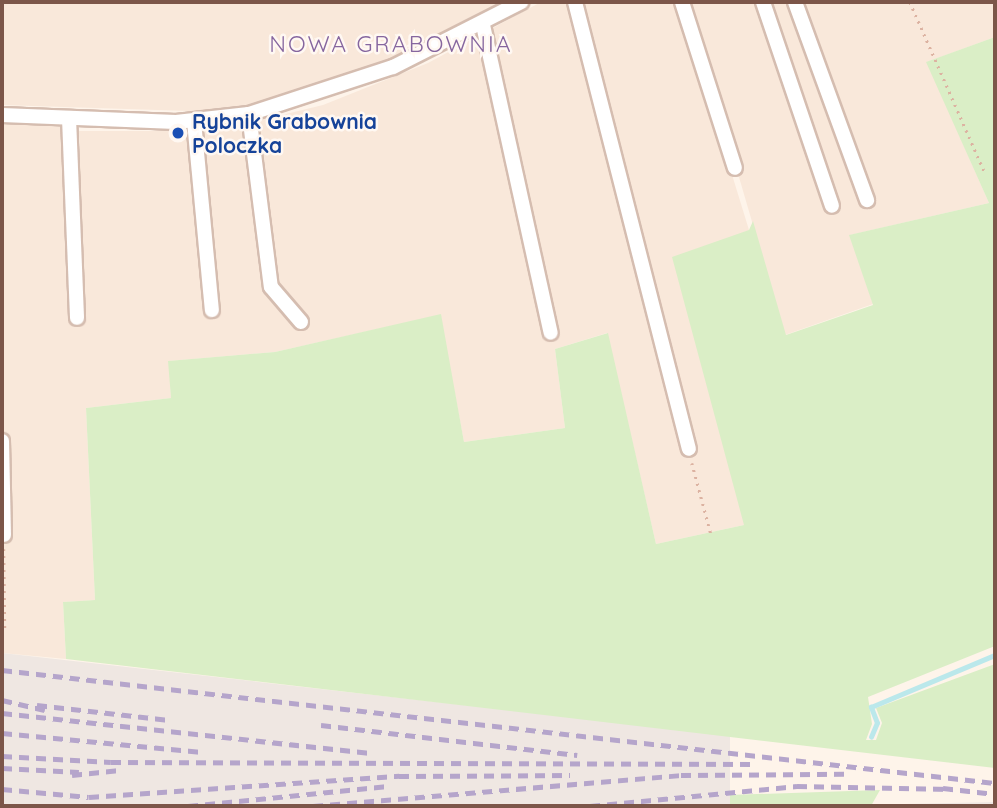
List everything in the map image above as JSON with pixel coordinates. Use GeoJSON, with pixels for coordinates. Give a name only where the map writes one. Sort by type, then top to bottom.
{"type":"FeatureCollection","features":[{"type":"Feature","properties":{"kind":"street"},"geometry":{"type":"LineString","coordinates":[[2,115],[194,121],[249,114],[367,77],[483,24],[522,2]]}},
{"type":"Feature","properties":{"kind":"street"},"geometry":{"type":"LineString","coordinates":[[575,2],[689,449]]}},
{"type":"Feature","properties":{"kind":"street"},"geometry":{"type":"LineString","coordinates":[[682,2],[735,168]]}},
{"type":"Feature","properties":{"kind":"street"},"geometry":{"type":"LineString","coordinates":[[763,2],[832,206]]}},
{"type":"Feature","properties":{"kind":"street"},"geometry":{"type":"LineString","coordinates":[[795,2],[867,200]]}},
{"type":"Feature","properties":{"kind":"street"},"geometry":{"type":"LineString","coordinates":[[483,24],[551,332]]}},
{"type":"Feature","properties":{"kind":"street"},"geometry":{"type":"LineString","coordinates":[[249,114],[271,288],[301,322]]}},
{"type":"Feature","properties":{"kind":"street"},"geometry":{"type":"LineString","coordinates":[[69,118],[78,318]]}},
{"type":"Feature","properties":{"kind":"street"},"geometry":{"type":"LineString","coordinates":[[194,121],[212,310]]}},
{"type":"Feature","properties":{"kind":"street"},"geometry":{"type":"LineString","coordinates":[[2,441],[4,535]]}},
{"type":"Feature","properties":{"kind":"path"},"geometry":{"type":"LineString","coordinates":[[910,2],[985,173]]}},
{"type":"Feature","properties":{"kind":"path"},"geometry":{"type":"LineString","coordinates":[[689,449],[711,534]]}},
{"type":"Feature","properties":{"kind":"path"},"geometry":{"type":"LineString","coordinates":[[4,535],[5,630]]}},
{"type":"Feature","properties":{"kind":"shaded area"},"geometry":{"type":"Polygon","coordinates":[[[2,2],[506,2],[443,39],[300,93],[220,112],[2,105],[2,2]]]}},
{"type":"Feature","properties":{"kind":"shaded area"},"geometry":{"type":"Polygon","coordinates":[[[541,2],[679,2],[749,230],[744,525],[656,544],[607,333],[555,349],[565,428],[464,442],[440,315],[275,352],[169,361],[171,398],[86,408],[95,600],[63,602],[66,659],[2,653],[2,123],[66,127],[73,322],[83,322],[79,131],[216,131],[323,105],[428,63],[541,2]]]}},
{"type":"Feature","properties":{"kind":"shaded area"},"geometry":{"type":"Polygon","coordinates":[[[688,2],[795,2],[871,200],[804,2],[995,2],[995,37],[927,62],[989,203],[850,235],[873,304],[785,335],[688,2]],[[789,65],[831,211],[838,210],[789,65]]]}},
{"type":"Feature","properties":{"kind":"shaded area"},"geometry":{"type":"Polygon","coordinates":[[[2,653],[730,735],[730,806],[2,806],[2,653]]]}},
{"type":"Feature","properties":{"kind":"shaded area"},"geometry":{"type":"Polygon","coordinates":[[[995,802],[995,806],[881,806],[903,804],[995,802]]]}},
{"type":"Feature","properties":{"kind":"green space"},"geometry":{"type":"Polygon","coordinates":[[[995,37],[995,646],[868,697],[872,724],[866,740],[876,740],[882,723],[876,708],[995,664],[995,768],[66,659],[63,602],[95,600],[86,408],[171,398],[168,361],[275,352],[441,314],[464,442],[565,428],[555,349],[608,333],[656,544],[744,525],[672,257],[749,230],[753,221],[786,335],[873,305],[849,235],[989,203],[926,62],[995,37]]]}},
{"type":"Feature","properties":{"kind":"green space"},"geometry":{"type":"Polygon","coordinates":[[[880,790],[871,806],[730,806],[730,795],[880,790]]]}},
{"type":"Feature","properties":{"kind":"waterway"},"geometry":{"type":"LineString","coordinates":[[871,737],[877,723],[871,707],[995,655]]}},
{"type":"Feature","properties":{"kind":"railway"},"geometry":{"type":"LineString","coordinates":[[2,670],[995,783]]}},
{"type":"Feature","properties":{"kind":"railway"},"geometry":{"type":"LineString","coordinates":[[2,700],[45,710]]}},
{"type":"Feature","properties":{"kind":"railway"},"geometry":{"type":"LineString","coordinates":[[37,705],[169,720]]}},
{"type":"Feature","properties":{"kind":"railway"},"geometry":{"type":"LineString","coordinates":[[2,713],[373,753]]}},
{"type":"Feature","properties":{"kind":"railway"},"geometry":{"type":"LineString","coordinates":[[321,725],[577,755]]}},
{"type":"Feature","properties":{"kind":"railway"},"geometry":{"type":"LineString","coordinates":[[2,733],[202,752]]}},
{"type":"Feature","properties":{"kind":"railway"},"geometry":{"type":"LineString","coordinates":[[2,756],[111,762],[757,764]]}},
{"type":"Feature","properties":{"kind":"railway"},"geometry":{"type":"LineString","coordinates":[[2,768],[79,772]]}},
{"type":"Feature","properties":{"kind":"railway"},"geometry":{"type":"LineString","coordinates":[[72,775],[120,770]]}},
{"type":"Feature","properties":{"kind":"railway"},"geometry":{"type":"LineString","coordinates":[[313,806],[681,775],[844,774]]}},
{"type":"Feature","properties":{"kind":"railway"},"geometry":{"type":"LineString","coordinates":[[2,789],[89,797],[399,776],[570,775]]}},
{"type":"Feature","properties":{"kind":"railway"},"geometry":{"type":"LineString","coordinates":[[188,806],[388,786]]}},
{"type":"Feature","properties":{"kind":"railway"},"geometry":{"type":"LineString","coordinates":[[590,806],[797,786],[951,789]]}},
{"type":"Feature","properties":{"kind":"railway"},"geometry":{"type":"LineString","coordinates":[[943,788],[995,794]]}},
{"type":"Feature","properties":{"kind":"place","name":"Rybnik Grabownia Poloczka"},"geometry":{"type":"Point","coordinates":[178,133]}},
{"type":"Feature","properties":{"kind":"district","name":"NOWA GRABOWNIA"},"geometry":{"type":"Point","coordinates":[391,44]}}]}
